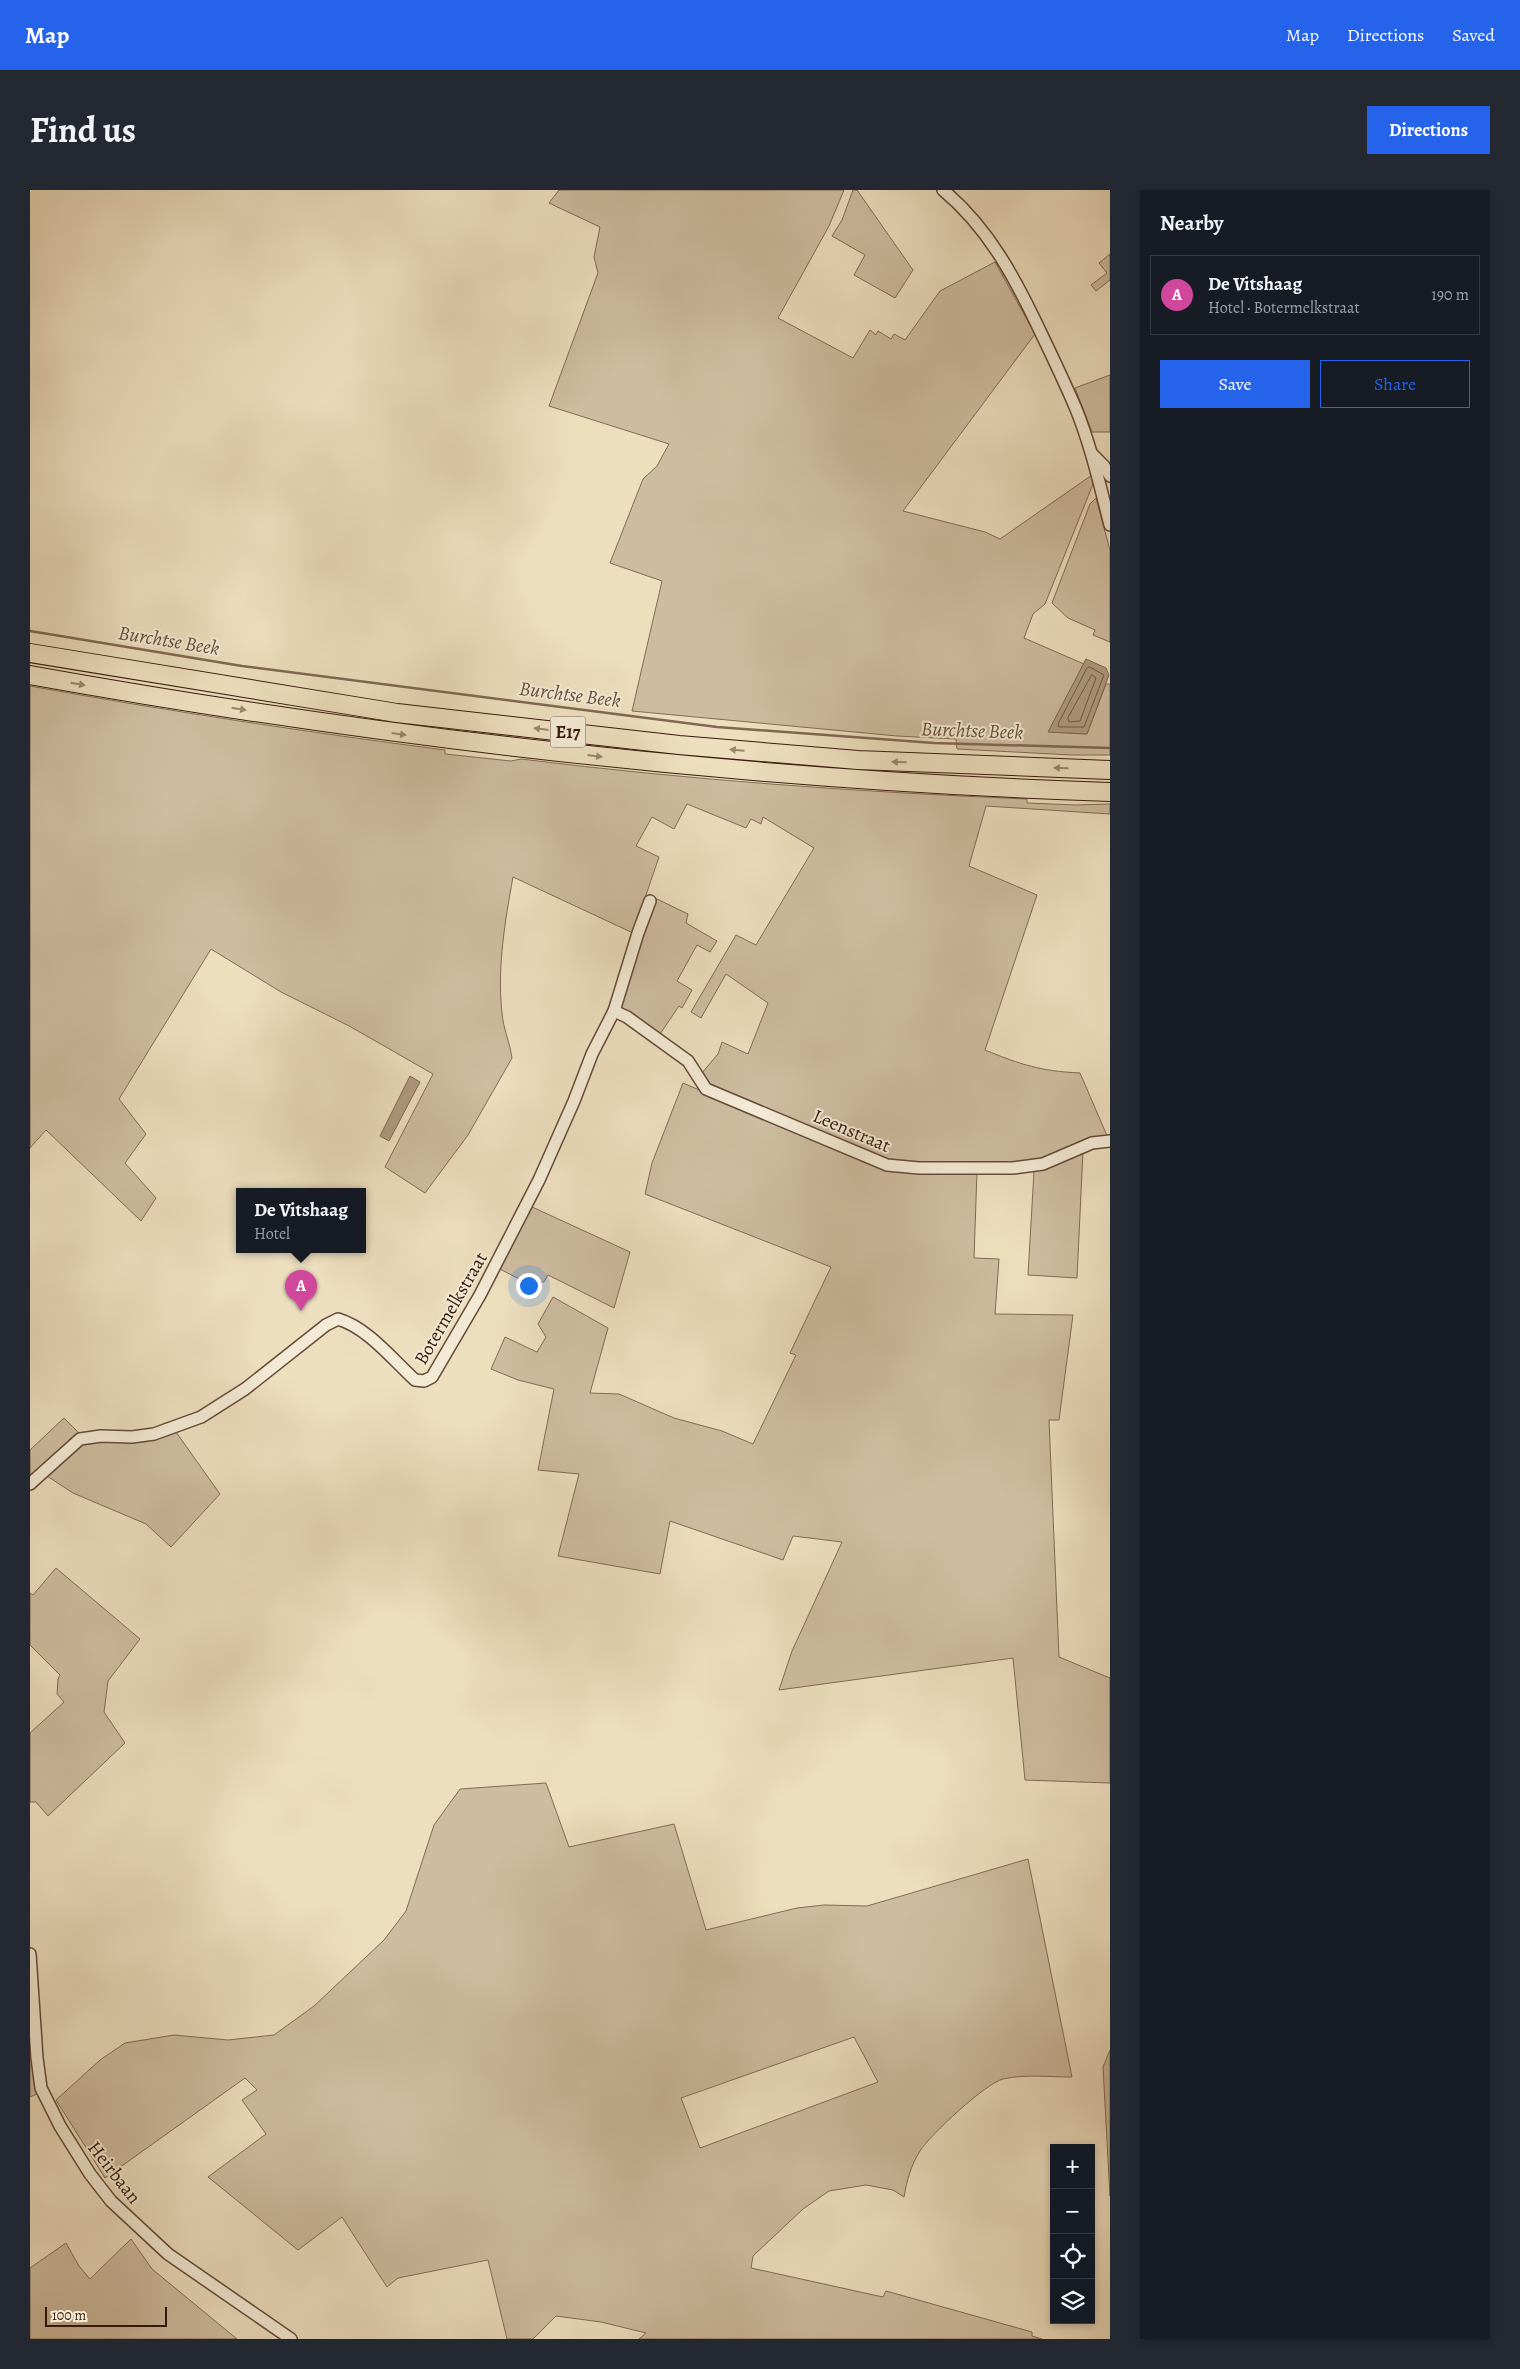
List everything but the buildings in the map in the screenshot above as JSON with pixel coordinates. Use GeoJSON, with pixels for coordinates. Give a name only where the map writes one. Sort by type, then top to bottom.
{"type":"FeatureCollection","features":[{"type":"Feature","properties":{"kind":"highway","name":"E17"},"geometry":{"type":"LineString","coordinates":[[30,653],[397,713],[679,745],[858,760],[1110,770]]}},
{"type":"Feature","properties":{"kind":"highway","name":"E17"},"geometry":{"type":"LineString","coordinates":[[30,675],[398,734],[665,765],[858,779],[1110,792]]}},
{"type":"Feature","properties":{"kind":"street"},"geometry":{"type":"LineString","coordinates":[[943,190],[972,218],[1001,257],[1025,299],[1076,410],[1092,454],[1110,525]]}},
{"type":"Feature","properties":{"kind":"street"},"geometry":{"type":"LineString","coordinates":[[1092,454],[1104,466],[1110,476]]}},
{"type":"Feature","properties":{"kind":"street","name":"Botermelkstraat"},"geometry":{"type":"LineString","coordinates":[[30,1484],[80,1439],[101,1436],[132,1437],[154,1434],[201,1417],[246,1388],[326,1324],[338,1319],[357,1327],[415,1380],[424,1381],[432,1377],[480,1295],[535,1188],[614,1011],[650,901]]}},
{"type":"Feature","properties":{"kind":"street","name":"Leenstraat"},"geometry":{"type":"LineString","coordinates":[[614,1011],[627,1017],[688,1061],[706,1089],[887,1165],[919,1168],[1013,1168],[1043,1164],[1092,1142],[1110,1141]]}},
{"type":"Feature","properties":{"kind":"street","name":"Heirbaan"},"geometry":{"type":"LineString","coordinates":[[30,1954],[37,2058],[41,2088],[60,2126],[90,2174],[112,2201],[168,2254],[291,2339]]}},
{"type":"Feature","properties":{"kind":"shaded area"},"geometry":{"type":"Polygon","coordinates":[[[559,190],[844,190],[829,226],[778,318],[853,358],[870,330],[876,335],[878,331],[891,339],[894,334],[905,340],[940,291],[995,262],[1035,334],[903,511],[985,532],[1000,539],[1092,475],[1093,484],[1045,604],[1033,614],[1024,638],[1084,664],[1049,732],[1087,734],[1106,684],[1110,684],[1110,755],[957,749],[956,739],[897,736],[632,711],[662,581],[610,563],[643,479],[657,466],[669,444],[549,406],[598,273],[594,257],[600,227],[549,203],[559,190]]]}},
{"type":"Feature","properties":{"kind":"shaded area"},"geometry":{"type":"Polygon","coordinates":[[[853,190],[857,190],[913,270],[895,298],[854,275],[865,255],[832,236],[842,220],[853,190]]]}},
{"type":"Feature","properties":{"kind":"shaded area"},"geometry":{"type":"Polygon","coordinates":[[[1110,254],[1110,280],[1096,291],[1091,285],[1107,273],[1099,263],[1110,254]]]}},
{"type":"Feature","properties":{"kind":"shaded area"},"geometry":{"type":"Polygon","coordinates":[[[1110,375],[1110,432],[1092,432],[1075,388],[1110,375]]]}},
{"type":"Feature","properties":{"kind":"shaded area"},"geometry":{"type":"Polygon","coordinates":[[[1096,498],[1110,550],[1110,642],[1093,635],[1095,630],[1068,618],[1052,603],[1090,504],[1096,498]]]}},
{"type":"Feature","properties":{"kind":"shaded area"},"geometry":{"type":"Polygon","coordinates":[[[30,686],[237,721],[445,750],[445,754],[511,761],[521,759],[774,784],[900,793],[1027,799],[1027,803],[1110,804],[1110,814],[986,806],[969,866],[1037,895],[985,1050],[1031,1066],[1053,1071],[1080,1073],[1108,1138],[1030,1163],[918,1163],[881,1159],[708,1083],[701,1074],[718,1054],[722,1042],[748,1054],[768,1003],[726,974],[701,1018],[691,1012],[736,935],[756,945],[814,848],[763,817],[761,824],[751,819],[746,828],[687,804],[674,829],[652,817],[636,846],[659,857],[633,933],[513,877],[500,979],[503,1019],[512,1058],[468,1135],[425,1193],[385,1167],[433,1074],[351,1027],[281,992],[211,949],[119,1099],[146,1134],[125,1163],[156,1198],[141,1221],[46,1130],[30,1148],[30,686]]]}},
{"type":"Feature","properties":{"kind":"shaded area"},"geometry":{"type":"Polygon","coordinates":[[[657,899],[688,914],[686,923],[717,941],[710,952],[697,945],[677,981],[692,990],[682,1008],[679,1006],[660,1034],[620,1007],[653,904],[657,899]]]}},
{"type":"Feature","properties":{"kind":"shaded area"},"geometry":{"type":"Polygon","coordinates":[[[683,1083],[872,1164],[977,1171],[974,1258],[999,1259],[995,1314],[1073,1315],[1059,1420],[1049,1420],[1059,1657],[1110,1678],[1110,1783],[1025,1780],[1013,1658],[779,1690],[792,1651],[842,1542],[793,1536],[783,1560],[670,1521],[660,1574],[558,1556],[579,1474],[538,1470],[554,1389],[518,1380],[491,1369],[505,1337],[537,1352],[546,1337],[538,1324],[553,1297],[608,1328],[590,1393],[619,1394],[674,1418],[722,1431],[753,1444],[796,1355],[790,1353],[831,1267],[645,1194],[652,1163],[683,1083]]]}},
{"type":"Feature","properties":{"kind":"shaded area"},"geometry":{"type":"Polygon","coordinates":[[[1083,1150],[1077,1278],[1028,1275],[1034,1171],[1083,1150]]]}},
{"type":"Feature","properties":{"kind":"shaded area"},"geometry":{"type":"Polygon","coordinates":[[[530,1206],[630,1252],[614,1308],[548,1275],[544,1282],[523,1281],[498,1268],[530,1206]]]}},
{"type":"Feature","properties":{"kind":"shaded area"},"geometry":{"type":"Polygon","coordinates":[[[64,1418],[80,1434],[30,1477],[30,1450],[64,1418]]]}},
{"type":"Feature","properties":{"kind":"shaded area"},"geometry":{"type":"Polygon","coordinates":[[[176,1432],[220,1494],[171,1547],[146,1524],[73,1493],[44,1474],[81,1444],[176,1432]]]}},
{"type":"Feature","properties":{"kind":"shaded area"},"geometry":{"type":"Polygon","coordinates":[[[56,1568],[140,1639],[108,1681],[104,1712],[125,1743],[48,1816],[36,1802],[30,1802],[30,1733],[64,1702],[57,1694],[60,1675],[30,1645],[30,1593],[33,1595],[56,1568]]]}},
{"type":"Feature","properties":{"kind":"shaded area"},"geometry":{"type":"Polygon","coordinates":[[[546,1783],[569,1847],[674,1824],[706,1930],[797,1908],[824,1905],[867,1906],[1028,1859],[1072,2077],[1020,2077],[1003,2079],[995,2083],[959,2110],[926,2143],[912,2167],[904,2197],[893,2190],[866,2185],[829,2191],[803,2209],[753,2256],[751,2268],[883,2297],[886,2291],[1032,2332],[1032,2336],[1042,2339],[639,2339],[646,2333],[601,2322],[556,2316],[533,2339],[507,2339],[488,2260],[398,2278],[387,2287],[342,2217],[298,2250],[208,2177],[266,2134],[242,2100],[257,2090],[245,2078],[105,2178],[56,2100],[100,2060],[125,2043],[174,2035],[228,2040],[274,2035],[314,2006],[384,1940],[406,1911],[434,1825],[460,1789],[546,1783]],[[854,2037],[681,2098],[700,2148],[878,2082],[854,2037]]]}},
{"type":"Feature","properties":{"kind":"shaded area"},"geometry":{"type":"Polygon","coordinates":[[[30,2007],[39,2093],[30,2097],[30,2007]]]}},
{"type":"Feature","properties":{"kind":"shaded area"},"geometry":{"type":"Polygon","coordinates":[[[1110,2050],[1110,2196],[1103,2067],[1110,2050]]]}},
{"type":"Feature","properties":{"kind":"shaded area"},"geometry":{"type":"Polygon","coordinates":[[[131,2239],[152,2269],[237,2339],[30,2339],[30,2268],[66,2243],[79,2266],[90,2279],[131,2239]]]}},
{"type":"Feature","properties":{"kind":"water"},"geometry":{"type":"Polygon","coordinates":[[[1086,659],[1106,668],[1109,675],[1087,734],[1048,732],[1086,659]]]}},
{"type":"Feature","properties":{"kind":"water"},"geometry":{"type":"Polygon","coordinates":[[[410,1076],[420,1082],[389,1141],[380,1136],[410,1076]]]}},
{"type":"Feature","properties":{"kind":"waterway","name":"Burchtse Beek"},"geometry":{"type":"LineString","coordinates":[[30,631],[242,666],[717,727],[934,743],[1110,748]]}},
{"type":"Feature","properties":{"kind":"place","name":"De Vitshaag"},"geometry":{"type":"Point","coordinates":[301,1311]}}]}
